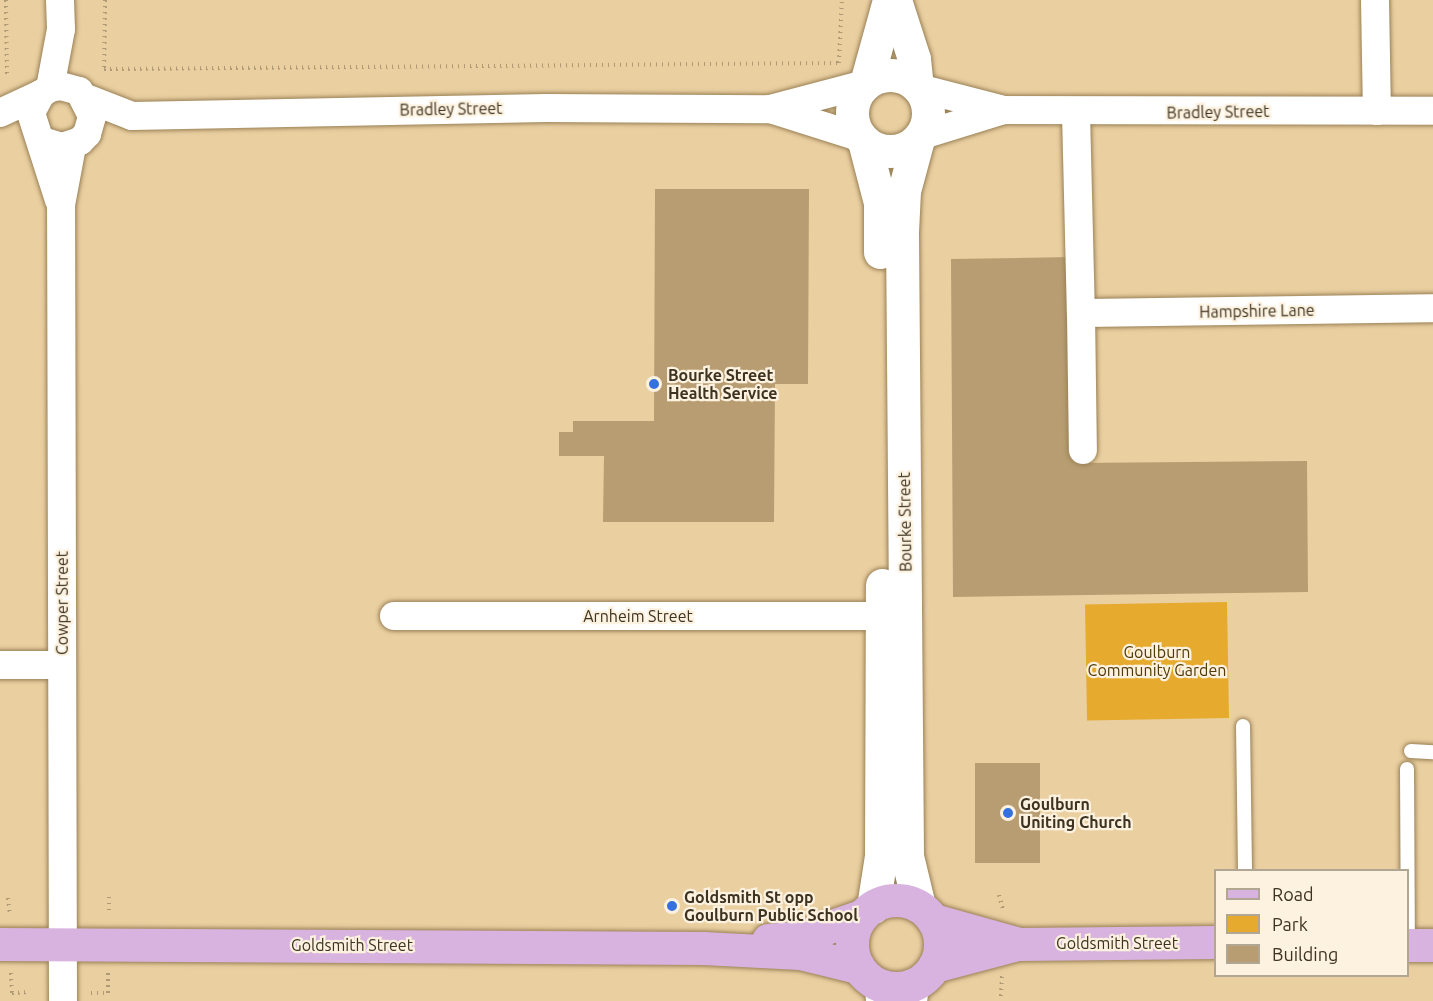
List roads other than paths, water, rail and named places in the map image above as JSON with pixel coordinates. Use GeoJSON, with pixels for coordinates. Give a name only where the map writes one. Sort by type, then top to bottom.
{"type":"FeatureCollection","features":[{"type":"Feature","properties":{"kind":"main road"},"geometry":{"type":"LineString","coordinates":[[889,0],[866,84],[853,108],[855,127],[863,140],[892,151],[919,137],[928,112],[918,87],[914,59],[895,0]]}},
{"type":"Feature","properties":{"kind":"main road"},"geometry":{"type":"LineString","coordinates":[[866,84],[892,75],[918,87]]}},
{"type":"Feature","properties":{"kind":"main road","name":"Bourke Street"},"geometry":{"type":"LineString","coordinates":[[919,137],[904,190],[902,243],[907,856],[926,913]]}},
{"type":"Feature","properties":{"kind":"main road","name":"Bourke Street"},"geometry":{"type":"LineString","coordinates":[[863,140],[880,204],[881,856],[867,912]]}},
{"type":"Feature","properties":{"kind":"main road"},"geometry":{"type":"LineString","coordinates":[[896,900],[926,913],[940,943],[896,984],[852,936],[867,912],[896,900]]}},
{"type":"Feature","properties":{"kind":"main road","name":"Goldsmith Street"},"geometry":{"type":"LineString","coordinates":[[703,948],[800,937],[867,912]]}},
{"type":"Feature","properties":{"kind":"main road","name":"Goldsmith Street"},"geometry":{"type":"LineString","coordinates":[[926,913],[1011,957]]}},
{"type":"Feature","properties":{"kind":"main road","name":"Goldsmith Street"},"geometry":{"type":"LineString","coordinates":[[7,944],[703,948],[800,953],[896,984],[1011,957],[1214,942]]}},
{"type":"Feature","properties":{"kind":"street"},"geometry":{"type":"LineString","coordinates":[[0,115],[52,146],[76,143],[91,125],[92,116],[82,94],[61,29],[60,0]]}},
{"type":"Feature","properties":{"kind":"street"},"geometry":{"type":"LineString","coordinates":[[1375,0],[1377,111]]}},
{"type":"Feature","properties":{"kind":"street"},"geometry":{"type":"LineString","coordinates":[[39,137],[31,112],[45,91],[61,29]]}},
{"type":"Feature","properties":{"kind":"street","name":"Bradley Street"},"geometry":{"type":"LineString","coordinates":[[76,143],[132,116],[546,108],[770,109],[866,84]]}},
{"type":"Feature","properties":{"kind":"street"},"geometry":{"type":"LineString","coordinates":[[0,115],[45,91],[60,86],[82,94]]}},
{"type":"Feature","properties":{"kind":"street","name":"Bradley Street"},"geometry":{"type":"LineString","coordinates":[[918,87],[1004,110],[1076,113],[1433,111]]}},
{"type":"Feature","properties":{"kind":"street","name":"Bradley Street"},"geometry":{"type":"LineString","coordinates":[[82,94],[132,116]]}},
{"type":"Feature","properties":{"kind":"street","name":"Bradley Street"},"geometry":{"type":"LineString","coordinates":[[770,109],[863,140]]}},
{"type":"Feature","properties":{"kind":"street","name":"Bradley Street"},"geometry":{"type":"LineString","coordinates":[[919,137],[1004,110]]}},
{"type":"Feature","properties":{"kind":"street"},"geometry":{"type":"LineString","coordinates":[[1076,113],[1083,450]]}},
{"type":"Feature","properties":{"kind":"street","name":"Cowper Street"},"geometry":{"type":"LineString","coordinates":[[39,137],[61,205]]}},
{"type":"Feature","properties":{"kind":"street","name":"Cowper Street"},"geometry":{"type":"LineString","coordinates":[[63,1001],[61,205],[76,143]]}},
{"type":"Feature","properties":{"kind":"street","name":"Hampshire Lane"},"geometry":{"type":"LineString","coordinates":[[1081,313],[1433,308]]}},
{"type":"Feature","properties":{"kind":"street","name":"Arnheim Street"},"geometry":{"type":"LineString","coordinates":[[394,616],[882,616]]}},
{"type":"Feature","properties":{"kind":"street"},"geometry":{"type":"LineString","coordinates":[[0,664],[62,665]]}},
{"type":"Feature","properties":{"kind":"lane"},"geometry":{"type":"LineString","coordinates":[[1243,726],[1245,869]]}},
{"type":"Feature","properties":{"kind":"lane"},"geometry":{"type":"LineString","coordinates":[[1411,751],[1433,752]]}},
{"type":"Feature","properties":{"kind":"lane"},"geometry":{"type":"LineString","coordinates":[[1407,770],[1416,945]]}},
{"type":"Feature","properties":{"kind":"place","name":"Bourke Street Health Service"},"geometry":{"type":"Point","coordinates":[654,384]}},
{"type":"Feature","properties":{"kind":"place","name":"Goulburn Uniting Church"},"geometry":{"type":"Point","coordinates":[1008,813]}},
{"type":"Feature","properties":{"kind":"place","name":"Goldsmith St opp Goulburn Public School"},"geometry":{"type":"Point","coordinates":[672,906]}},
{"type":"Feature","properties":{"kind":"park label","name":"Goulburn Community Garden"},"geometry":{"type":"Point","coordinates":[1157,661]}}]}
